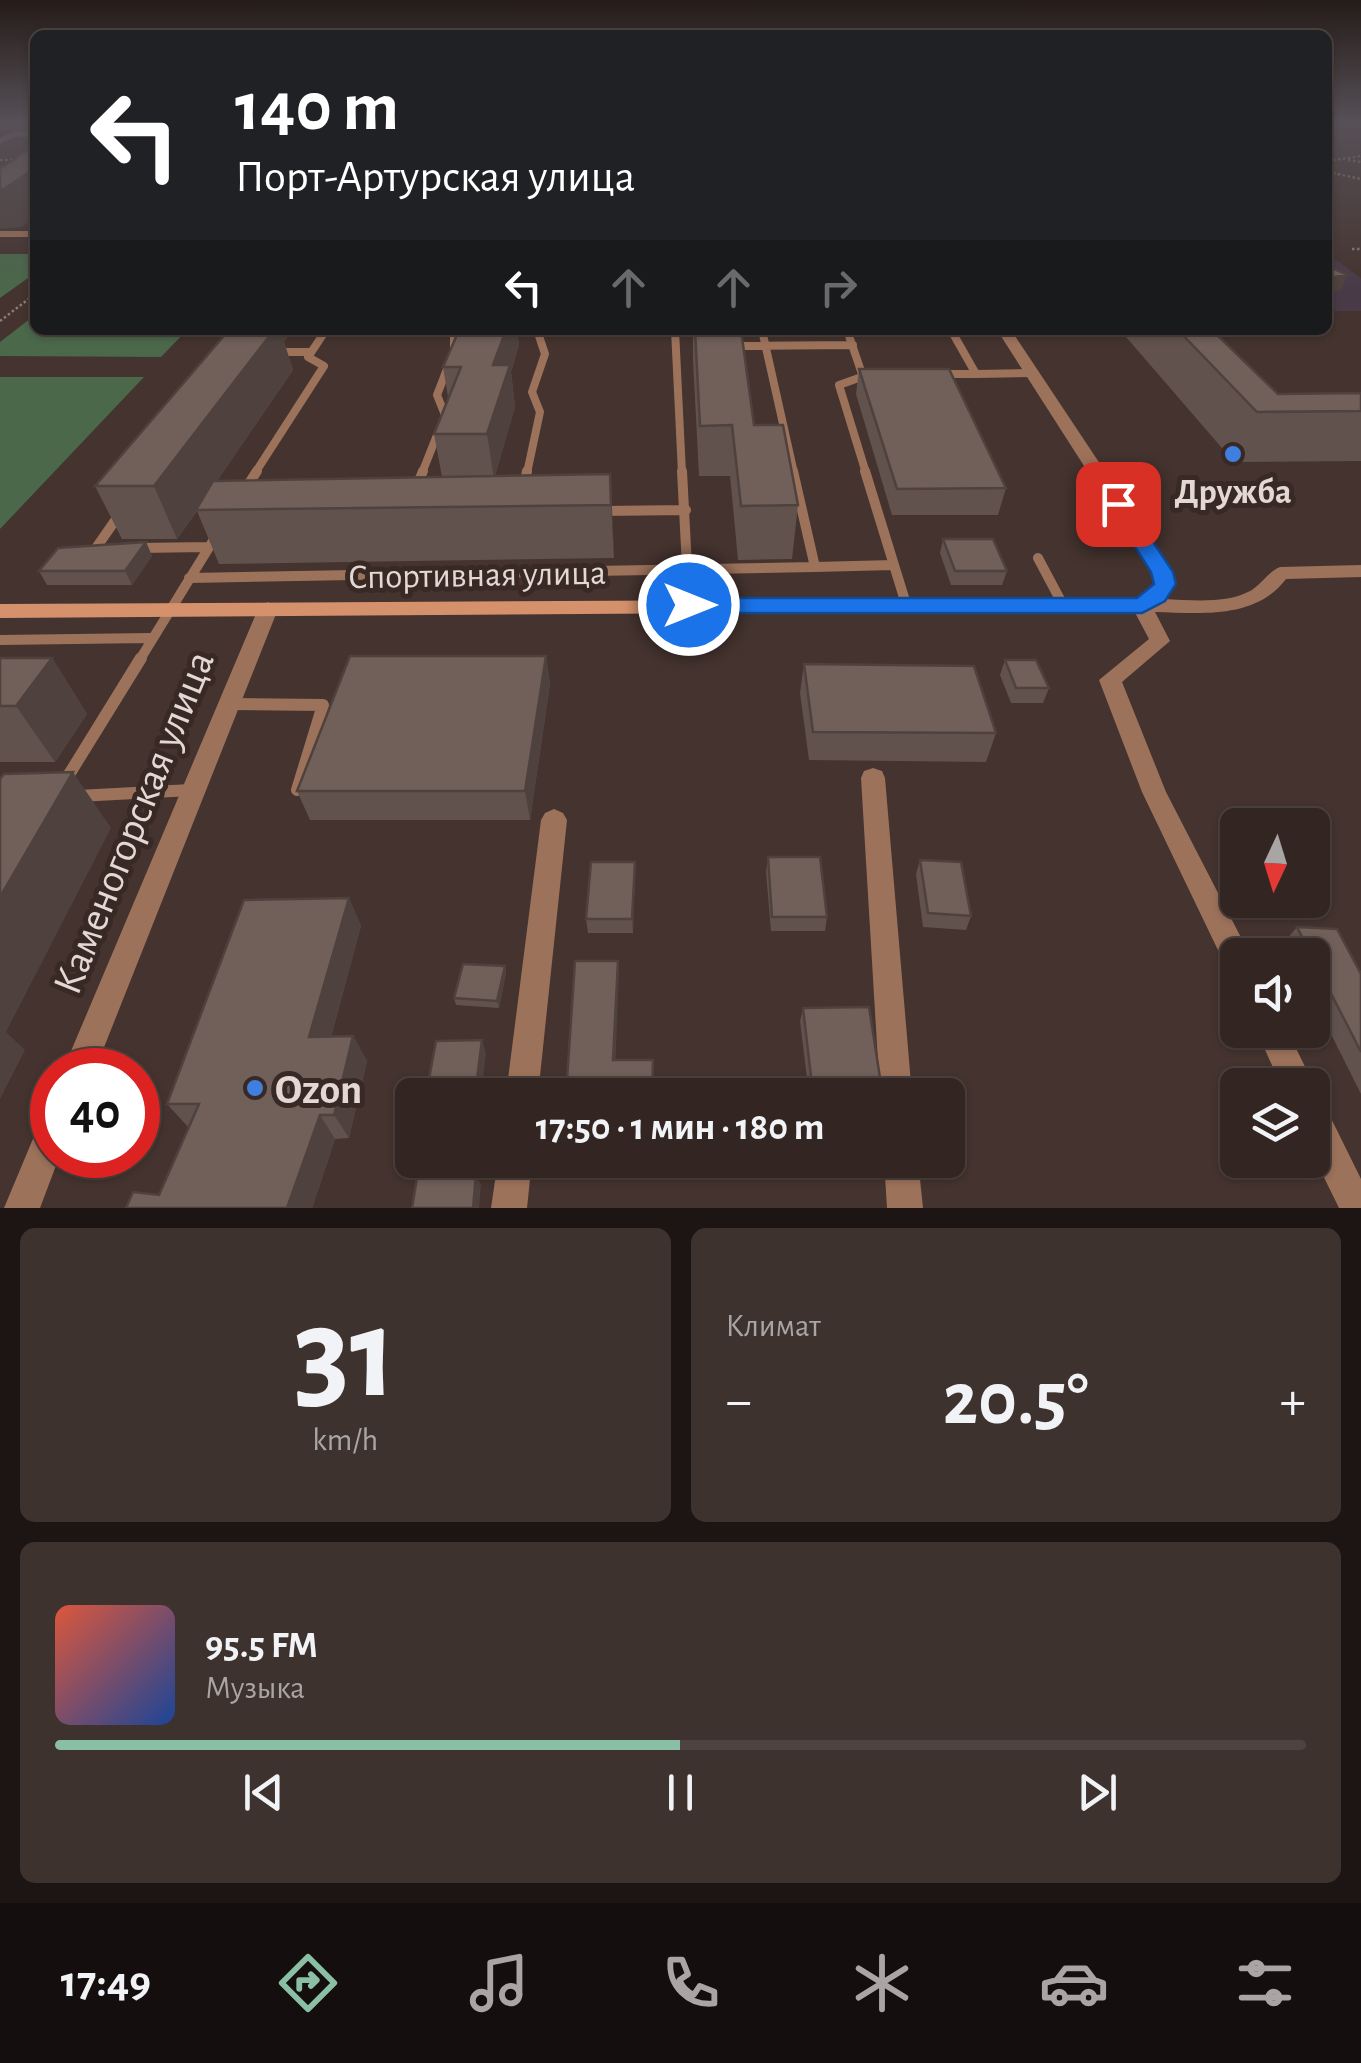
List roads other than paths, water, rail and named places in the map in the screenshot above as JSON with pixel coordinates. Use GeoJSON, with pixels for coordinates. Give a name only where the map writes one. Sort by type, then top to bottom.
{"type":"FeatureCollection","features":[{"type":"Feature","properties":{"kind":"street"},"geometry":{"type":"LineString","coordinates":[[1007,335],[1162,572],[1165,584],[1157,596],[1142,605],[1160,641],[1110,680],[1154,792],[1226,938]]}},
{"type":"Feature","properties":{"kind":"street","name":"Спортивная улица"},"geometry":{"type":"LineString","coordinates":[[0,610],[1231,604],[1261,597],[1280,573],[1361,571]]}},
{"type":"Feature","properties":{"kind":"street","name":"Каменогорская улица"},"geometry":{"type":"LineString","coordinates":[[88,1048],[268,609]]}},
{"type":"Feature","properties":{"kind":"street"},"geometry":{"type":"LineString","coordinates":[[873,778],[895,1078]]}},
{"type":"Feature","properties":{"kind":"street"},"geometry":{"type":"LineString","coordinates":[[524,1078],[554,820]]}},
{"type":"Feature","properties":{"kind":"street"},"geometry":{"type":"LineString","coordinates":[[1330,1152],[1358,1208]]}},
{"type":"Feature","properties":{"kind":"street"},"geometry":{"type":"LineString","coordinates":[[22,1208],[34,1178]]}},
{"type":"Feature","properties":{"kind":"street"},"geometry":{"type":"LineString","coordinates":[[509,1208],[513,1178]]}},
{"type":"Feature","properties":{"kind":"street"},"geometry":{"type":"LineString","coordinates":[[902,1178],[905,1208]]}},
{"type":"Feature","properties":{"kind":"lane"},"geometry":{"type":"LineString","coordinates":[[23,234],[30,230]]}},
{"type":"Feature","properties":{"kind":"lane"},"geometry":{"type":"LineString","coordinates":[[0,234],[30,234]]}},
{"type":"Feature","properties":{"kind":"lane"},"geometry":{"type":"LineString","coordinates":[[238,500],[324,366],[308,357],[323,335]]}},
{"type":"Feature","properties":{"kind":"lane"},"geometry":{"type":"LineString","coordinates":[[412,498],[445,414],[437,395],[454,351],[454,335]]}},
{"type":"Feature","properties":{"kind":"lane"},"geometry":{"type":"LineString","coordinates":[[522,496],[540,412],[532,392],[545,354],[539,335]]}},
{"type":"Feature","properties":{"kind":"lane"},"geometry":{"type":"LineString","coordinates":[[676,335],[689,605]]}},
{"type":"Feature","properties":{"kind":"lane"},"geometry":{"type":"LineString","coordinates":[[763,335],[814,567]]}},
{"type":"Feature","properties":{"kind":"lane"},"geometry":{"type":"LineString","coordinates":[[850,335],[862,374]]}},
{"type":"Feature","properties":{"kind":"lane"},"geometry":{"type":"LineString","coordinates":[[954,335],[976,374]]}},
{"type":"Feature","properties":{"kind":"lane"},"geometry":{"type":"LineString","coordinates":[[730,346],[853,345]]}},
{"type":"Feature","properties":{"kind":"lane"},"geometry":{"type":"LineString","coordinates":[[677,346],[695,346]]}},
{"type":"Feature","properties":{"kind":"lane"},"geometry":{"type":"LineString","coordinates":[[274,352],[312,352]]}},
{"type":"Feature","properties":{"kind":"lane"},"geometry":{"type":"LineString","coordinates":[[919,374],[1032,373]]}},
{"type":"Feature","properties":{"kind":"lane"},"geometry":{"type":"LineString","coordinates":[[880,374],[862,374],[838,385],[906,604]]}},
{"type":"Feature","properties":{"kind":"lane"},"geometry":{"type":"LineString","coordinates":[[114,548],[96,548],[128,503]]}},
{"type":"Feature","properties":{"kind":"lane"},"geometry":{"type":"LineString","coordinates":[[593,512],[686,510]]}},
{"type":"Feature","properties":{"kind":"lane"},"geometry":{"type":"LineString","coordinates":[[194,790],[55,797],[218,532]]}},
{"type":"Feature","properties":{"kind":"lane"},"geometry":{"type":"LineString","coordinates":[[133,548],[208,548]]}},
{"type":"Feature","properties":{"kind":"lane"},"geometry":{"type":"LineString","coordinates":[[1038,558],[1063,605]]}},
{"type":"Feature","properties":{"kind":"lane"},"geometry":{"type":"LineString","coordinates":[[189,578],[893,566]]}},
{"type":"Feature","properties":{"kind":"lane"},"geometry":{"type":"LineString","coordinates":[[0,640],[150,638]]}},
{"type":"Feature","properties":{"kind":"lane"},"geometry":{"type":"LineString","coordinates":[[230,704],[323,705],[297,790]]}},
{"type":"Feature","properties":{"kind":"place","name":"Дружба"},"geometry":{"type":"Point","coordinates":[1233,454]}},
{"type":"Feature","properties":{"kind":"place","name":"Ozon"},"geometry":{"type":"Point","coordinates":[255,1088]}}]}
